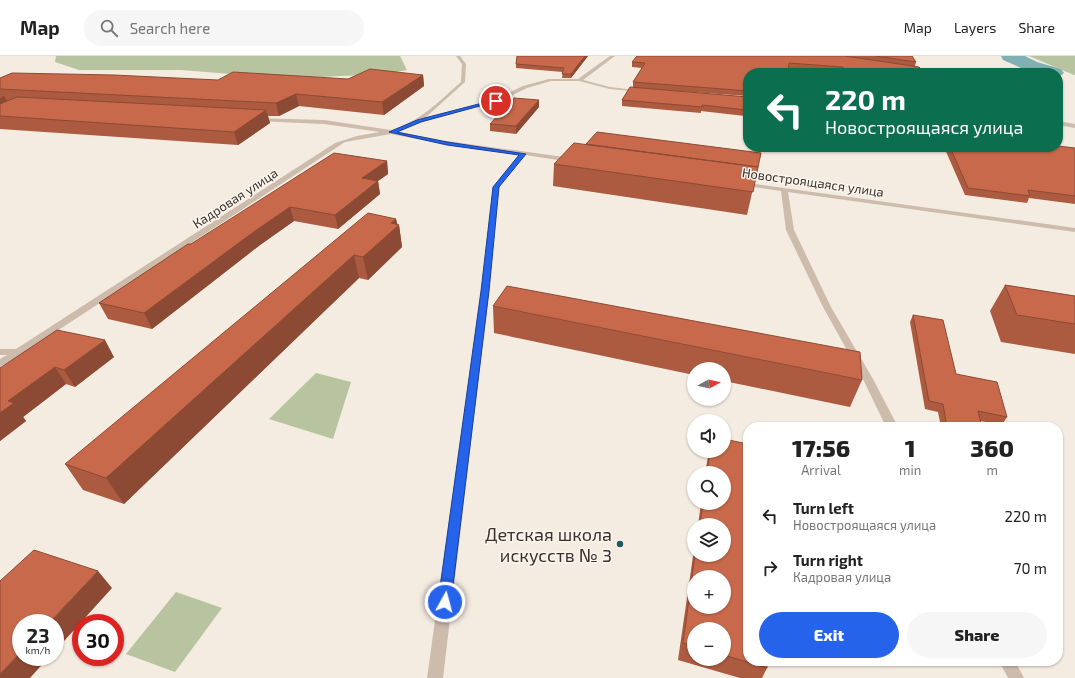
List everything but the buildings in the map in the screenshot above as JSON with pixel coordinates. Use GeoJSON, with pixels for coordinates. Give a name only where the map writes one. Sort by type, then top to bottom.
{"type":"FeatureCollection","features":[{"type":"Feature","properties":{"kind":"street","name":"Кадровая улица"},"geometry":{"type":"LineString","coordinates":[[0,364],[187,244],[337,144],[348,138],[391,132],[419,121],[463,82],[464,64],[458,56]]}},
{"type":"Feature","properties":{"kind":"street"},"geometry":{"type":"LineString","coordinates":[[579,80],[590,74],[613,56]]}},
{"type":"Feature","properties":{"kind":"street"},"geometry":{"type":"LineString","coordinates":[[908,67],[914,68]]}},
{"type":"Feature","properties":{"kind":"street"},"geometry":{"type":"LineString","coordinates":[[419,121],[496,101],[525,86],[551,80],[579,80],[610,88],[649,91]]}},
{"type":"Feature","properties":{"kind":"street"},"geometry":{"type":"LineString","coordinates":[[245,118],[324,122],[391,132],[447,144],[578,162]]}},
{"type":"Feature","properties":{"kind":"street"},"geometry":{"type":"LineString","coordinates":[[1063,123],[1075,126]]}},
{"type":"Feature","properties":{"kind":"street"},"geometry":{"type":"LineString","coordinates":[[435,678],[485,291],[496,187],[523,154]]}},
{"type":"Feature","properties":{"kind":"street","name":"Новостроящаяся улица"},"geometry":{"type":"LineString","coordinates":[[737,184],[1075,230]]}},
{"type":"Feature","properties":{"kind":"street"},"geometry":{"type":"LineString","coordinates":[[784,190],[790,230],[826,307],[868,379],[890,422]]}},
{"type":"Feature","properties":{"kind":"street"},"geometry":{"type":"LineString","coordinates":[[0,352],[19,352]]}},
{"type":"Feature","properties":{"kind":"street"},"geometry":{"type":"LineString","coordinates":[[1010,666],[1016,678]]}},
{"type":"Feature","properties":{"kind":"green space"},"geometry":{"type":"Polygon","coordinates":[[[56,56],[400,56],[407,70],[385,74],[320,77],[300,82],[257,76],[181,70],[79,70],[55,62],[56,56]]]}},
{"type":"Feature","properties":{"kind":"green space"},"geometry":{"type":"Polygon","coordinates":[[[1029,56],[1075,56],[1075,75],[1063,70],[1063,68],[1057,68],[1029,56]]]}},
{"type":"Feature","properties":{"kind":"green space"},"geometry":{"type":"Polygon","coordinates":[[[316,373],[351,382],[333,439],[269,419],[316,373]]]}},
{"type":"Feature","properties":{"kind":"green space"},"geometry":{"type":"Polygon","coordinates":[[[176,592],[222,608],[175,672],[126,654],[176,592]]]}},
{"type":"Feature","properties":{"kind":"waterway"},"geometry":{"type":"LineString","coordinates":[[1010,56],[1037,68]]}},
{"type":"Feature","properties":{"kind":"place","name":"Детская школа искусств № 3"},"geometry":{"type":"Point","coordinates":[620,544]}},
{"type":"Feature","properties":{"kind":"route"},"geometry":{"type":"LineString","coordinates":[[445,602],[485,291],[496,187],[523,154],[447,144],[391,132],[419,121],[496,101]]}}]}
